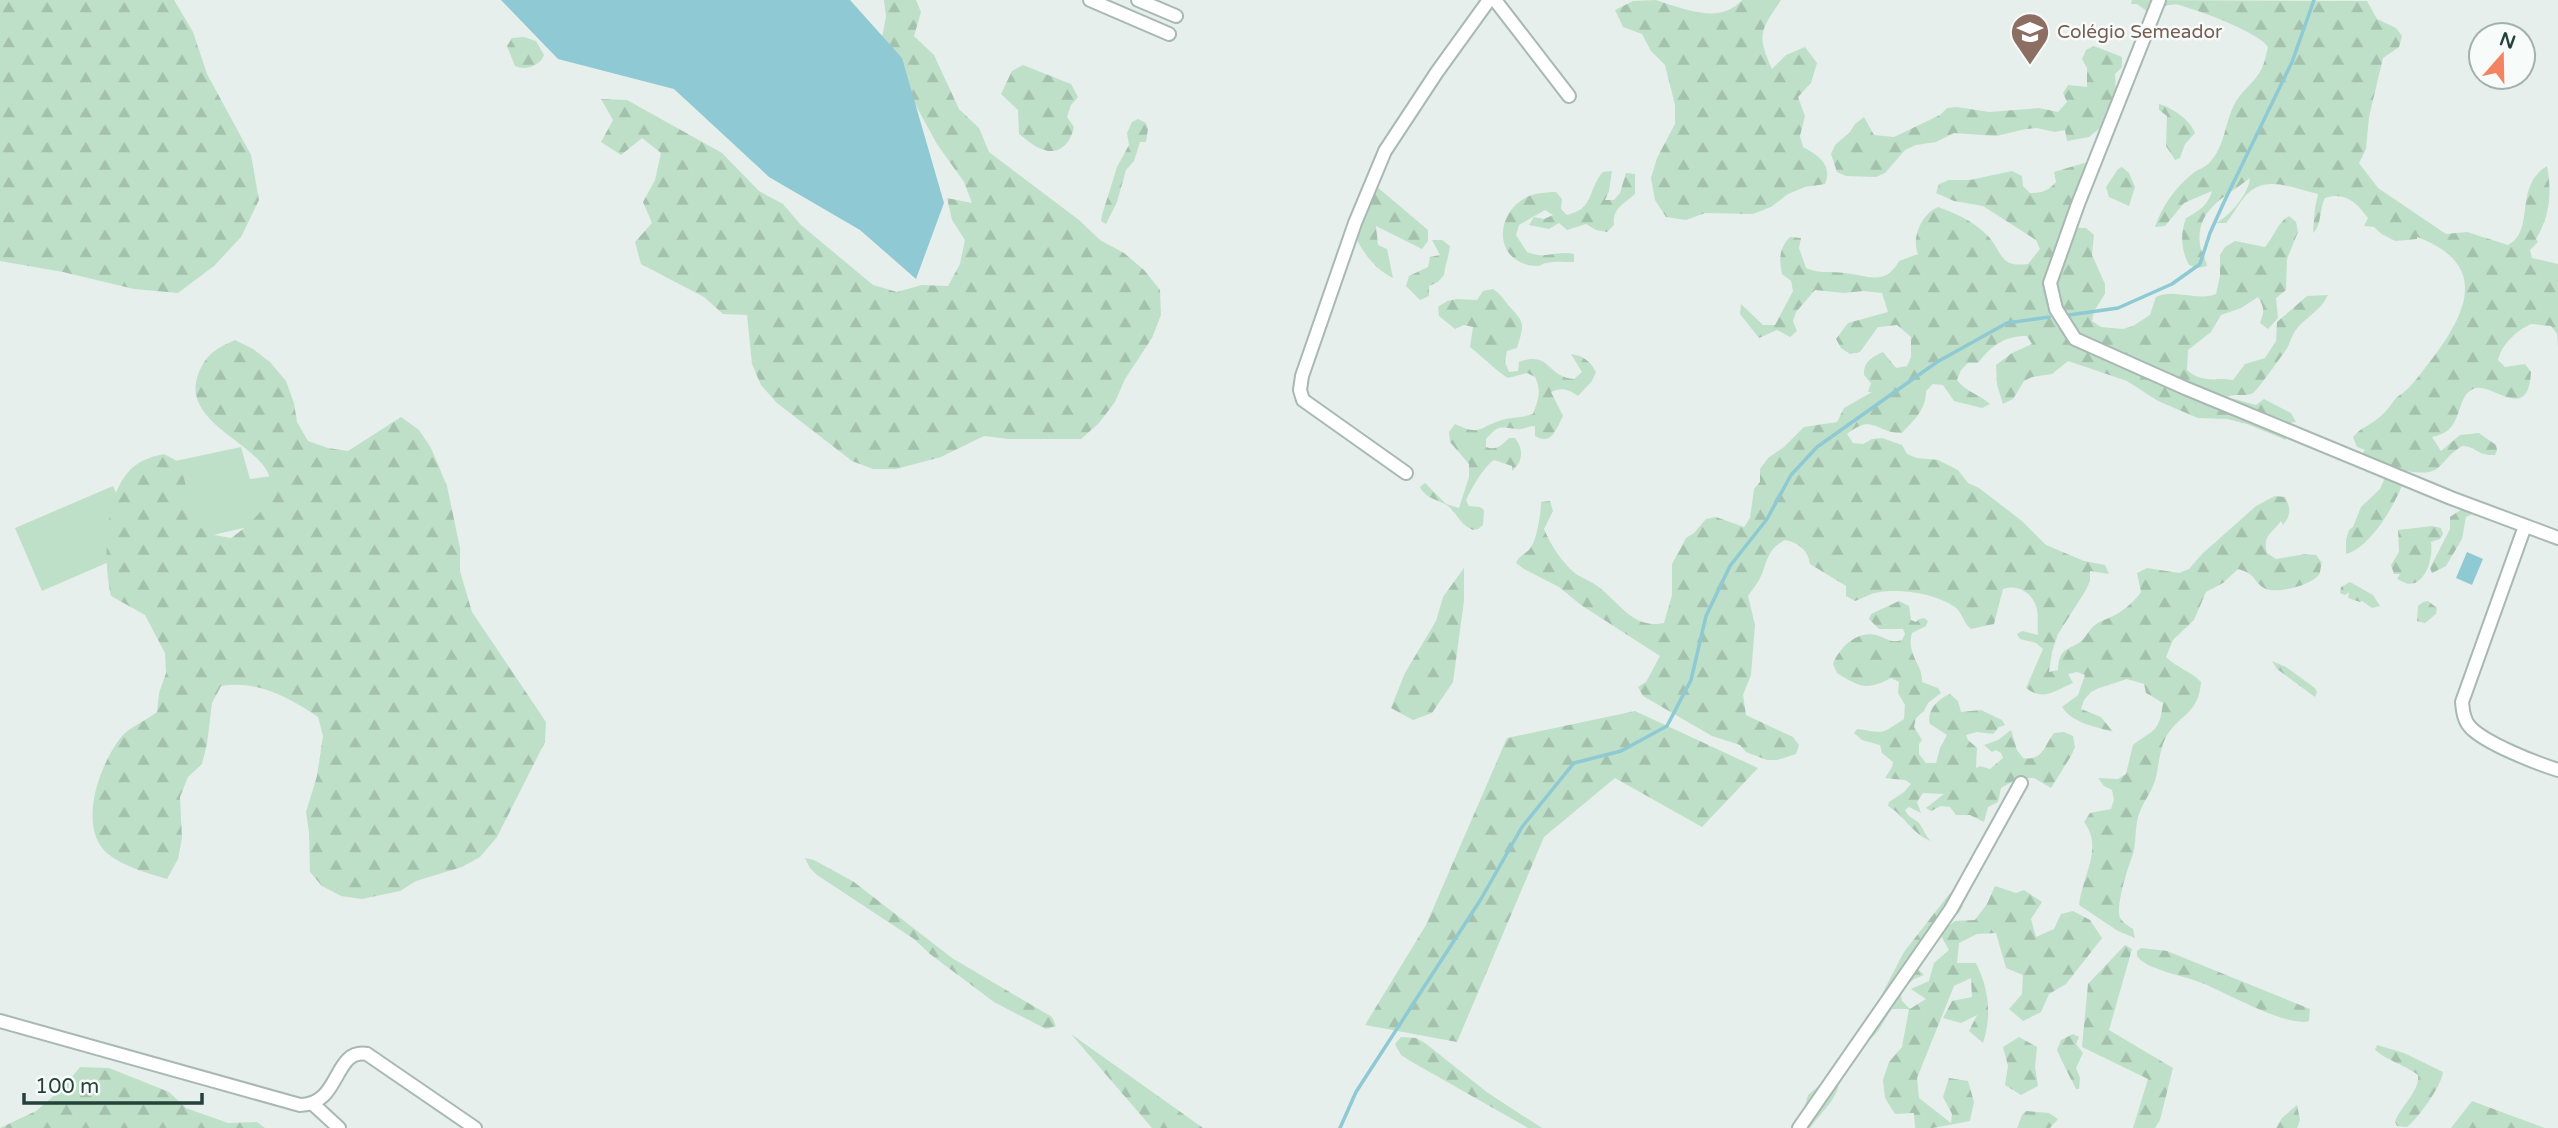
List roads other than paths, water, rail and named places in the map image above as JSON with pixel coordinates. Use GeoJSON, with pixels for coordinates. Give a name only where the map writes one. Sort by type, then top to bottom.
{"type":"FeatureCollection","features":[{"type":"Feature","properties":{"kind":"street"},"geometry":{"type":"LineString","coordinates":[[1090,0],[1169,34]]}},
{"type":"Feature","properties":{"kind":"street"},"geometry":{"type":"LineString","coordinates":[[1138,0],[1176,16]]}},
{"type":"Feature","properties":{"kind":"street"},"geometry":{"type":"LineString","coordinates":[[1406,472],[1303,400],[1300,390],[1302,376],[1355,223],[1385,151],[1489,0]]}},
{"type":"Feature","properties":{"kind":"street"},"geometry":{"type":"LineString","coordinates":[[1495,0],[1569,96]]}},
{"type":"Feature","properties":{"kind":"street"},"geometry":{"type":"LineString","coordinates":[[2159,0],[2050,283],[2056,309],[2075,339],[2185,388],[2451,498],[2558,538]]}},
{"type":"Feature","properties":{"kind":"street"},"geometry":{"type":"LineString","coordinates":[[2525,526],[2462,702],[2463,714],[2470,727],[2487,740],[2558,770]]}},
{"type":"Feature","properties":{"kind":"street"},"geometry":{"type":"LineString","coordinates":[[1799,1128],[1951,909],[2021,783]]}},
{"type":"Feature","properties":{"kind":"street"},"geometry":{"type":"LineString","coordinates":[[0,1021],[300,1105],[314,1105],[322,1099],[349,1056],[367,1054],[475,1128]]}},
{"type":"Feature","properties":{"kind":"street"},"geometry":{"type":"LineString","coordinates":[[314,1105],[340,1128]]}},
{"type":"Feature","properties":{"kind":"water"},"geometry":{"type":"Polygon","coordinates":[[[501,0],[850,0],[902,58],[944,203],[916,279],[860,230],[769,177],[674,89],[558,59],[501,0]]]}},
{"type":"Feature","properties":{"kind":"water"},"geometry":{"type":"Polygon","coordinates":[[[2467,552],[2483,559],[2472,585],[2456,578],[2467,552]]]}},
{"type":"Feature","properties":{"kind":"waterway"},"geometry":{"type":"LineString","coordinates":[[2069,315],[2118,308],[2172,284],[2200,264],[2224,202],[2292,62],[2314,0]]}},
{"type":"Feature","properties":{"kind":"waterway"},"geometry":{"type":"LineString","coordinates":[[1340,1128],[1356,1092],[1481,899],[1522,827],[1574,763],[1621,751],[1667,726],[1691,680],[1706,616],[1730,566],[1767,519],[1791,475],[1817,447],[1937,362],[2007,323],[2049,317]]}},
{"type":"Feature","properties":{"kind":"place","name":"Colégio Semeador"},"geometry":{"type":"Point","coordinates":[2030,66]}}]}
